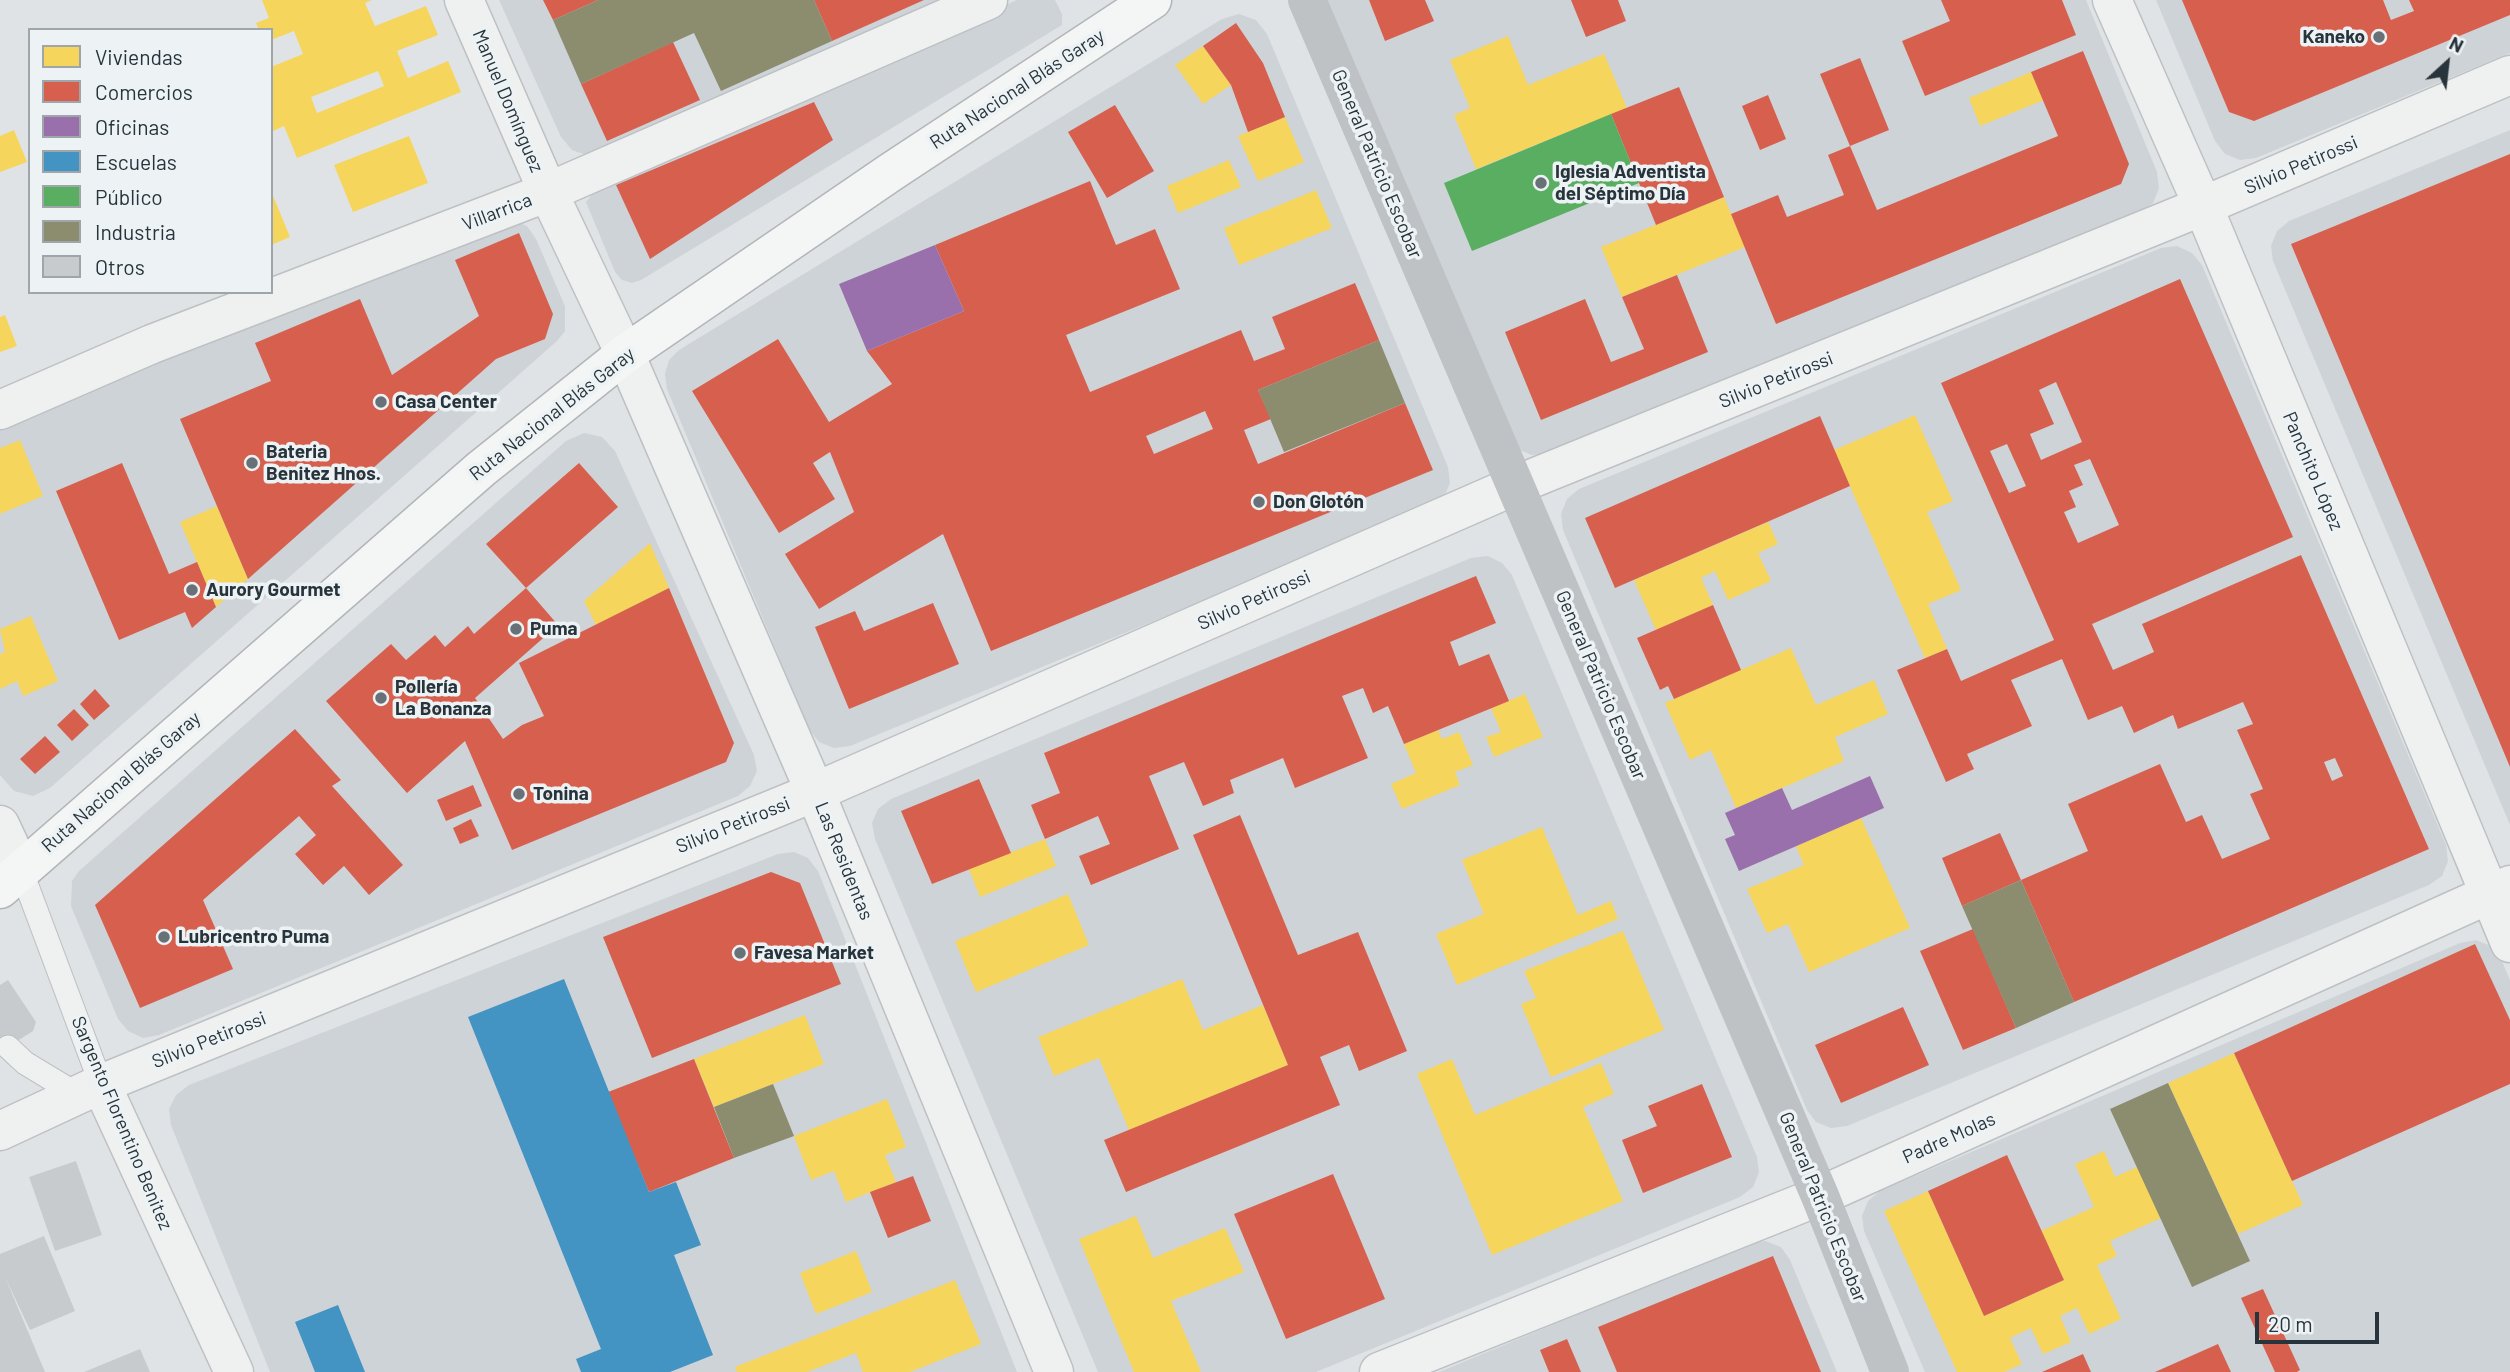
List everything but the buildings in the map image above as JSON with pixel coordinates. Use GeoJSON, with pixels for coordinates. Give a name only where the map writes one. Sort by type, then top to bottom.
{"type":"FeatureCollection","features":[{"type":"Feature","properties":{"kind":"highway","name":"Ruta Nacional Blás Garay"},"geometry":{"type":"LineString","coordinates":[[10,879],[481,469],[625,354],[1152,0]]}},
{"type":"Feature","properties":{"kind":"street","name":"Manuel Domínguez"},"geometry":{"type":"LineString","coordinates":[[464,0],[548,192],[625,354]]}},
{"type":"Feature","properties":{"kind":"street","name":"Villarrica"},"geometry":{"type":"LineString","coordinates":[[0,410],[152,344],[548,192],[988,0]]}},
{"type":"Feature","properties":{"kind":"street","name":"General Patricio Escobar"},"geometry":{"type":"LineString","coordinates":[[1307,0],[1820,1196],[1890,1372]]}},
{"type":"Feature","properties":{"kind":"street","name":"Panchito López"},"geometry":{"type":"LineString","coordinates":[[2112,0],[2499,889],[2510,943]]}},
{"type":"Feature","properties":{"kind":"street","name":"Silvio Petirossi"},"geometry":{"type":"LineString","coordinates":[[0,1131],[90,1090],[815,792],[1516,485],[2203,206],[2510,75]]}},
{"type":"Feature","properties":{"kind":"street","name":"Las Residentas"},"geometry":{"type":"LineString","coordinates":[[625,354],[815,792],[1054,1372]]}},
{"type":"Feature","properties":{"kind":"street"},"geometry":{"type":"LineString","coordinates":[[0,825],[10,879]]}},
{"type":"Feature","properties":{"kind":"street","name":"Padre Molas"},"geometry":{"type":"LineString","coordinates":[[1379,1372],[1820,1196],[2499,889]]}},
{"type":"Feature","properties":{"kind":"street","name":"Sargento Florentino Benitez"},"geometry":{"type":"LineString","coordinates":[[90,1090],[233,1372]]}},
{"type":"Feature","properties":{"kind":"lane","name":"Sargento Florentino Benitez"},"geometry":{"type":"LineString","coordinates":[[10,879],[90,1090]]}},
{"type":"Feature","properties":{"kind":"lane"},"geometry":{"type":"LineString","coordinates":[[8,1047],[25,1063],[90,1090]]}},
{"type":"Feature","properties":{"kind":"shaded area"},"geometry":{"type":"Polygon","coordinates":[[[499,0],[945,0],[586,155],[572,150],[561,137],[499,0]]]}},
{"type":"Feature","properties":{"kind":"shaded area"},"geometry":{"type":"Polygon","coordinates":[[[1017,0],[1055,0],[1062,14],[1062,25],[641,280],[632,283],[622,280],[615,272],[586,202],[597,188],[1017,0]]]}},
{"type":"Feature","properties":{"kind":"shaded area"},"geometry":{"type":"Polygon","coordinates":[[[1327,0],[2086,0],[2157,172],[2159,188],[2153,203],[2141,212],[1547,453],[1532,455],[1517,449],[1327,0]]]}},
{"type":"Feature","properties":{"kind":"shaded area"},"geometry":{"type":"Polygon","coordinates":[[[2156,0],[2510,0],[2510,53],[2256,158],[2240,160],[2225,154],[2215,141],[2156,0]]]}},
{"type":"Feature","properties":{"kind":"shaded area"},"geometry":{"type":"Polygon","coordinates":[[[1239,14],[1256,20],[1267,34],[1448,467],[1450,483],[1444,497],[1431,507],[850,746],[834,748],[819,742],[809,729],[667,389],[665,374],[669,360],[679,350],[1222,19],[1239,14]]]}},
{"type":"Feature","properties":{"kind":"shaded area"},"geometry":{"type":"Polygon","coordinates":[[[2510,130],[2510,825],[2273,261],[2271,246],[2277,231],[2289,221],[2510,130]]]}},
{"type":"Feature","properties":{"kind":"shaded area"},"geometry":{"type":"Polygon","coordinates":[[[512,220],[527,226],[536,239],[565,306],[565,331],[557,341],[50,788],[33,796],[14,791],[0,775],[0,429],[496,222],[512,220]]]}},
{"type":"Feature","properties":{"kind":"shaded area"},"geometry":{"type":"Polygon","coordinates":[[[2177,246],[2192,253],[2202,265],[2446,845],[2448,861],[2442,876],[2429,885],[1847,1126],[1831,1128],[1816,1122],[1807,1110],[1563,530],[1561,514],[1567,499],[1579,489],[2161,248],[2177,246]]]}},
{"type":"Feature","properties":{"kind":"shaded area"},"geometry":{"type":"Polygon","coordinates":[[[584,433],[602,437],[615,451],[754,755],[757,771],[750,786],[738,796],[159,1035],[143,1038],[128,1031],[118,1019],[71,906],[72,881],[79,871],[566,441],[584,433]]]}},
{"type":"Feature","properties":{"kind":"shaded area"},"geometry":{"type":"Polygon","coordinates":[[[1488,556],[1502,563],[1512,575],[1757,1157],[1759,1172],[1753,1187],[1740,1197],[1316,1372],[1098,1372],[875,839],[872,823],[878,809],[891,799],[1471,558],[1488,556]]]}},
{"type":"Feature","properties":{"kind":"shaded area"},"geometry":{"type":"Polygon","coordinates":[[[794,852],[808,858],[818,871],[1017,1372],[270,1372],[171,1125],[169,1109],[176,1095],[189,1085],[778,854],[794,852]]]}},
{"type":"Feature","properties":{"kind":"shaded area"},"geometry":{"type":"Polygon","coordinates":[[[2476,940],[2491,946],[2501,959],[2510,980],[2510,1372],[1925,1372],[1864,1231],[1862,1216],[1868,1201],[1880,1191],[2460,943],[2476,940]]]}},
{"type":"Feature","properties":{"kind":"shaded area"},"geometry":{"type":"Polygon","coordinates":[[[1765,1241],[1781,1247],[1790,1260],[1837,1372],[1439,1372],[1750,1243],[1765,1241]]]}},
{"type":"Feature","properties":{"kind":"place","name":"Kaneko"},"geometry":{"type":"Point","coordinates":[2379,37]}},
{"type":"Feature","properties":{"kind":"place","name":"Iglesia Adventista del Séptimo Día"},"geometry":{"type":"Point","coordinates":[1541,183]}},
{"type":"Feature","properties":{"kind":"place","name":"Casa Center"},"geometry":{"type":"Point","coordinates":[381,402]}},
{"type":"Feature","properties":{"kind":"place","name":"Bateria Benitez Hnos."},"geometry":{"type":"Point","coordinates":[252,463]}},
{"type":"Feature","properties":{"kind":"place","name":"Don Glotón"},"geometry":{"type":"Point","coordinates":[1259,502]}},
{"type":"Feature","properties":{"kind":"place","name":"Aurory Gourmet"},"geometry":{"type":"Point","coordinates":[192,590]}},
{"type":"Feature","properties":{"kind":"place","name":"Puma"},"geometry":{"type":"Point","coordinates":[516,629]}},
{"type":"Feature","properties":{"kind":"place","name":"Pollería La Bonanza"},"geometry":{"type":"Point","coordinates":[381,698]}},
{"type":"Feature","properties":{"kind":"place","name":"Tonina"},"geometry":{"type":"Point","coordinates":[519,794]}},
{"type":"Feature","properties":{"kind":"place","name":"Lubricentro Puma"},"geometry":{"type":"Point","coordinates":[164,937]}},
{"type":"Feature","properties":{"kind":"place","name":"Favesa Market"},"geometry":{"type":"Point","coordinates":[740,953]}}]}
